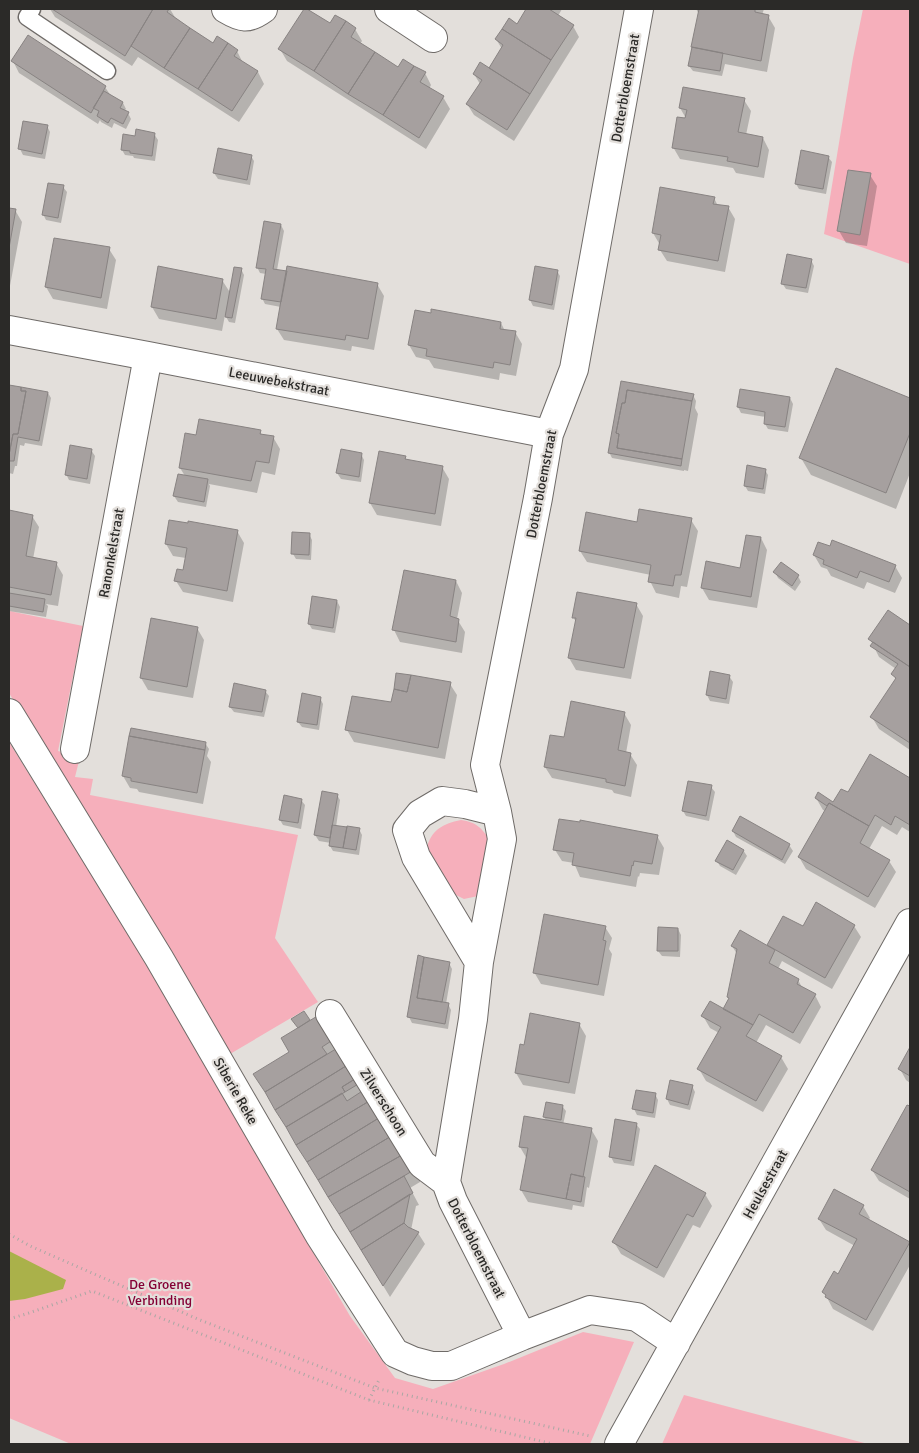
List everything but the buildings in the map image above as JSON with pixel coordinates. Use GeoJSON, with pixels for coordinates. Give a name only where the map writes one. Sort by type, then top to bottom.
{"type":"FeatureCollection","features":[{"type":"Feature","properties":{"kind":"street"},"geometry":{"type":"LineString","coordinates":[[226,9],[242,17],[250,16],[263,9]]}},
{"type":"Feature","properties":{"kind":"street"},"geometry":{"type":"LineString","coordinates":[[389,9],[433,38]]}},
{"type":"Feature","properties":{"kind":"street","name":"Dotterbloemstraat"},"geometry":{"type":"LineString","coordinates":[[522,1336],[453,1201],[446,1182],[473,1019],[479,962],[502,839],[485,765],[549,434],[574,369],[640,9]]}},
{"type":"Feature","properties":{"kind":"street","name":"Leeuwebekstraat"},"geometry":{"type":"LineString","coordinates":[[9,330],[549,434]]}},
{"type":"Feature","properties":{"kind":"street","name":"Ranonkelstraat"},"geometry":{"type":"LineString","coordinates":[[75,749],[148,356]]}},
{"type":"Feature","properties":{"kind":"street","name":"Siberie Reke"},"geometry":{"type":"LineString","coordinates":[[9,713],[160,958],[320,1236],[395,1353],[413,1361],[432,1366],[451,1366],[522,1336]]}},
{"type":"Feature","properties":{"kind":"street"},"geometry":{"type":"LineString","coordinates":[[479,962],[416,857],[407,830],[420,814],[442,801],[465,804],[497,812]]}},
{"type":"Feature","properties":{"kind":"street","name":"Heulsestraat"},"geometry":{"type":"LineString","coordinates":[[619,1443],[910,923]]}},
{"type":"Feature","properties":{"kind":"street","name":"Zilverschoon"},"geometry":{"type":"LineString","coordinates":[[330,1014],[422,1164],[446,1182]]}},
{"type":"Feature","properties":{"kind":"street"},"geometry":{"type":"LineString","coordinates":[[522,1336],[590,1310],[637,1317],[676,1343]]}},
{"type":"Feature","properties":{"kind":"lane"},"geometry":{"type":"LineString","coordinates":[[32,9],[26,17],[107,71]]}},
{"type":"Feature","properties":{"kind":"path"},"geometry":{"type":"LineString","coordinates":[[9,1234],[30,1246],[200,1320],[375,1388],[619,1443]]}},
{"type":"Feature","properties":{"kind":"path"},"geometry":{"type":"LineString","coordinates":[[9,1319],[35,1312],[92,1291],[369,1400],[553,1444]]}},
{"type":"Feature","properties":{"kind":"green space"},"geometry":{"type":"Polygon","coordinates":[[[863,9],[910,9],[910,264],[824,234],[863,9]]]}},
{"type":"Feature","properties":{"kind":"green space"},"geometry":{"type":"Polygon","coordinates":[[[9,611],[83,626],[58,751],[80,757],[75,777],[93,779],[90,795],[298,835],[275,938],[318,1002],[230,1054],[9,693],[9,611]]]}},
{"type":"Feature","properties":{"kind":"green space","name":"De Groene Verbinding"},"geometry":{"type":"Polygon","coordinates":[[[9,742],[129,935],[350,1316],[395,1378],[433,1389],[504,1364],[583,1332],[634,1342],[590,1444],[71,1444],[9,1418],[9,742]]]}},
{"type":"Feature","properties":{"kind":"green space"},"geometry":{"type":"Polygon","coordinates":[[[461,820],[471,822],[479,827],[491,841],[478,896],[464,899],[452,893],[426,850],[431,837],[438,829],[461,820]]]}},
{"type":"Feature","properties":{"kind":"green space"},"geometry":{"type":"Polygon","coordinates":[[[684,1395],[868,1444],[662,1444],[684,1395]]]}},
{"type":"Feature","properties":{"kind":"shaded area"},"geometry":{"type":"Polygon","coordinates":[[[9,1251],[66,1280],[63,1289],[25,1299],[9,1301],[9,1251]]]}}]}
